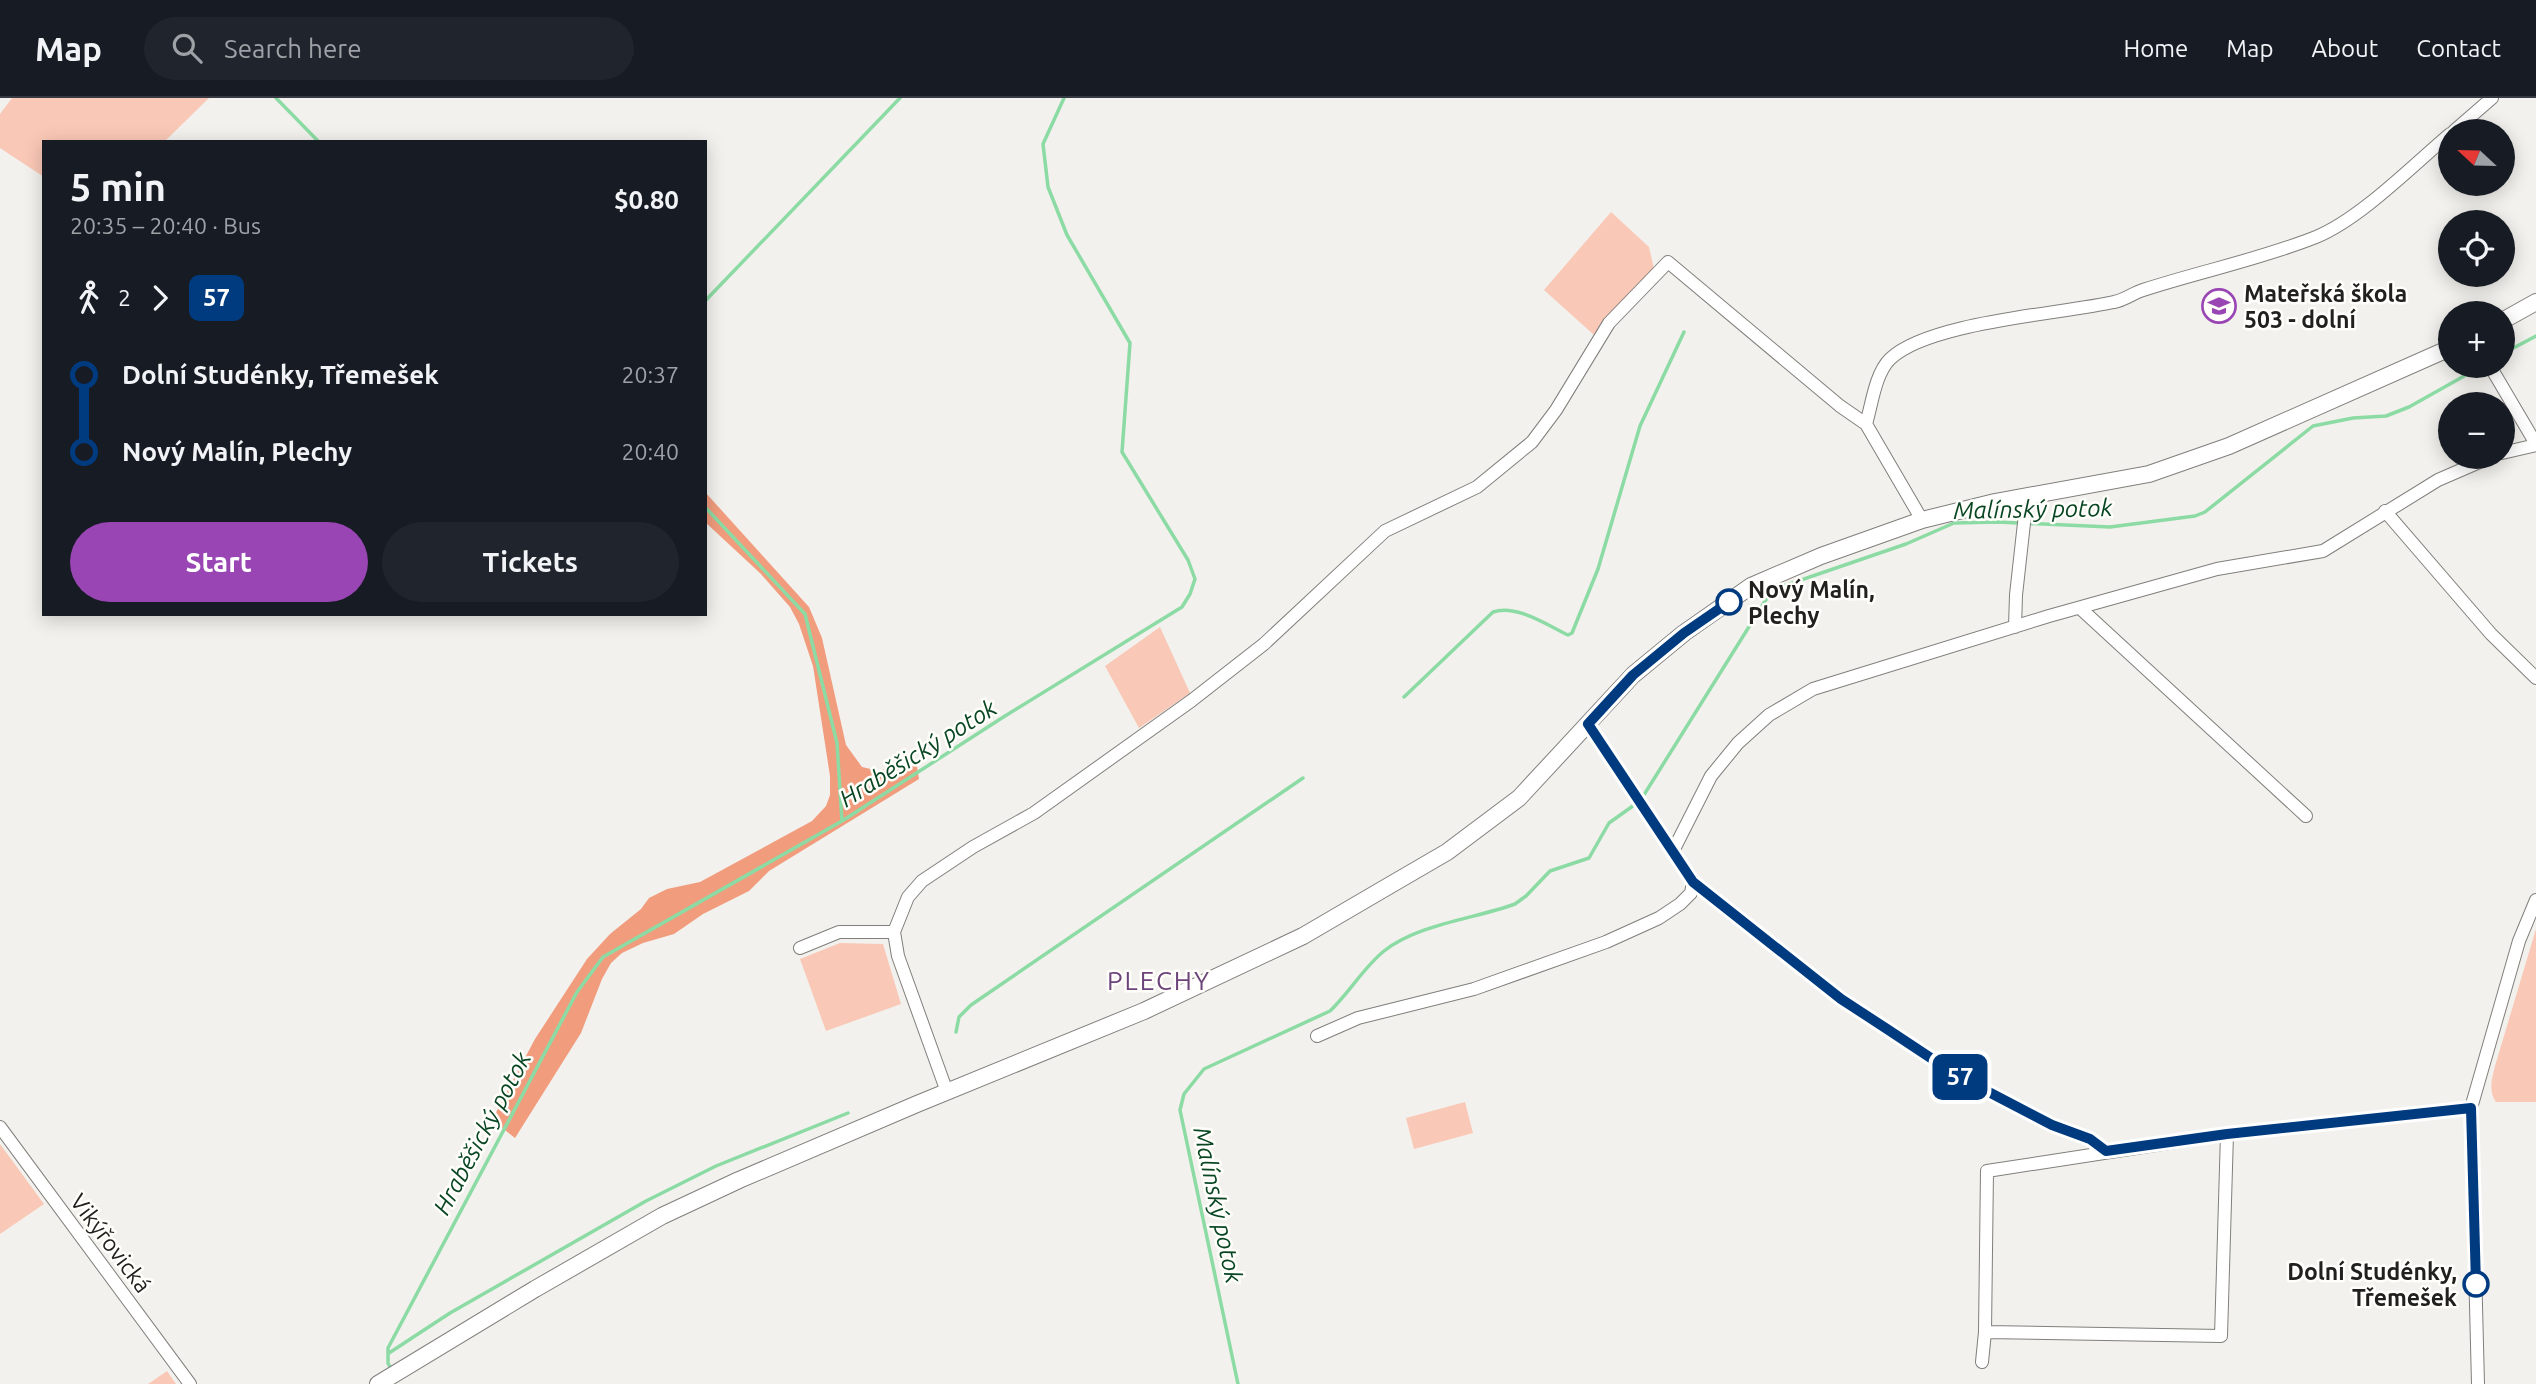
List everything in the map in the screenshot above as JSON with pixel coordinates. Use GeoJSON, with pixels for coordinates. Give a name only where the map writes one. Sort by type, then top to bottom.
{"type":"FeatureCollection","features":[{"type":"Feature","properties":{"kind":"main road"},"geometry":{"type":"LineString","coordinates":[[2515,314],[2536,302]]}},
{"type":"Feature","properties":{"kind":"main road"},"geometry":{"type":"LineString","coordinates":[[381,1382],[662,1216],[739,1180],[1144,1011],[1303,936],[1447,852],[1519,799],[1633,675],[1684,633],[1751,586],[1821,556],[1922,520],[2027,496],[2149,474],[2218,450],[2438,353]]}},
{"type":"Feature","properties":{"kind":"street"},"geometry":{"type":"LineString","coordinates":[[2468,119],[2492,98]]}},
{"type":"Feature","properties":{"kind":"street"},"geometry":{"type":"LineString","coordinates":[[1866,424],[1879,378],[1889,360],[1930,337],[1990,323],[2118,302],[2141,290],[2252,260],[2316,237],[2340,226],[2438,145]]}},
{"type":"Feature","properties":{"kind":"street"},"geometry":{"type":"LineString","coordinates":[[947,1092],[898,956],[894,932],[908,897],[922,881],[973,847],[1034,813],[1191,701],[1264,644],[1385,531],[1477,487],[1532,442],[1556,410],[1609,323],[1668,262],[1840,406],[1866,424],[1922,520]]}},
{"type":"Feature","properties":{"kind":"street"},"geometry":{"type":"LineString","coordinates":[[2497,378],[2536,444],[2515,450]]}},
{"type":"Feature","properties":{"kind":"street"},"geometry":{"type":"LineString","coordinates":[[1673,851],[1711,776],[1738,743],[1769,715],[1812,689],[2015,626],[2217,569],[2323,551],[2438,480],[2463,469]]}},
{"type":"Feature","properties":{"kind":"street"},"geometry":{"type":"LineString","coordinates":[[2015,626],[2027,496]]}},
{"type":"Feature","properties":{"kind":"street"},"geometry":{"type":"LineString","coordinates":[[2385,512],[2491,634],[2536,678]]}},
{"type":"Feature","properties":{"kind":"street"},"geometry":{"type":"LineString","coordinates":[[2080,608],[2306,816]]}},
{"type":"Feature","properties":{"kind":"street"},"geometry":{"type":"LineString","coordinates":[[1588,724],[1693,882],[1841,999],[1958,1076],[2052,1125],[2090,1139],[2106,1151]]}},
{"type":"Feature","properties":{"kind":"street"},"geometry":{"type":"LineString","coordinates":[[1317,1036],[1358,1018],[1474,989],[1606,942],[1659,918],[1680,904],[1691,893],[1693,882]]}},
{"type":"Feature","properties":{"kind":"street"},"geometry":{"type":"LineString","coordinates":[[2478,1384],[2471,1108],[2519,941],[2536,900]]}},
{"type":"Feature","properties":{"kind":"street"},"geometry":{"type":"LineString","coordinates":[[800,948],[839,932],[894,932]]}},
{"type":"Feature","properties":{"kind":"street"},"geometry":{"type":"LineString","coordinates":[[1982,1362],[1985,1332],[1987,1171],[2227,1134],[2471,1108]]}},
{"type":"Feature","properties":{"kind":"street","name":"Vikýřovická"},"geometry":{"type":"LineString","coordinates":[[0,1127],[190,1384]]}},
{"type":"Feature","properties":{"kind":"street"},"geometry":{"type":"LineString","coordinates":[[1985,1332],[2221,1336],[2227,1134]]}},
{"type":"Feature","properties":{"kind":"shaded area"},"geometry":{"type":"Polygon","coordinates":[[[12,98],[209,98],[166,140],[42,140],[42,176],[0,148],[0,114],[12,98]]]}},
{"type":"Feature","properties":{"kind":"shaded area"},"geometry":{"type":"Polygon","coordinates":[[[1611,212],[1649,247],[1654,269],[1594,335],[1544,290],[1611,212]]]}},
{"type":"Feature","properties":{"kind":"shaded area"},"geometry":{"type":"Polygon","coordinates":[[[707,494],[809,607],[822,638],[846,745],[862,767],[879,771],[916,760],[919,779],[769,871],[749,891],[703,914],[674,934],[643,943],[622,953],[611,963],[602,979],[581,1033],[515,1138],[492,1120],[535,1039],[587,959],[610,934],[641,909],[649,898],[667,889],[700,882],[812,821],[826,806],[830,795],[830,776],[813,666],[799,624],[790,607],[761,574],[707,524],[707,494]]]}},
{"type":"Feature","properties":{"kind":"shaded area"},"geometry":{"type":"Polygon","coordinates":[[[1160,627],[1190,693],[1139,728],[1105,666],[1160,627]]]}},
{"type":"Feature","properties":{"kind":"shaded area"},"geometry":{"type":"Polygon","coordinates":[[[2536,929],[2536,1102],[2496,1102],[2491,1089],[2493,1075],[2536,929]]]}},
{"type":"Feature","properties":{"kind":"shaded area"},"geometry":{"type":"Polygon","coordinates":[[[840,943],[883,944],[901,1004],[826,1031],[800,959],[840,943]]]}},
{"type":"Feature","properties":{"kind":"shaded area"},"geometry":{"type":"Polygon","coordinates":[[[1465,1102],[1473,1133],[1414,1149],[1406,1118],[1465,1102]]]}},
{"type":"Feature","properties":{"kind":"shaded area"},"geometry":{"type":"Polygon","coordinates":[[[0,1144],[44,1204],[0,1234],[0,1144]]]}},
{"type":"Feature","properties":{"kind":"shaded area"},"geometry":{"type":"Polygon","coordinates":[[[167,1371],[176,1384],[148,1384],[151,1382],[167,1371]]]}},
{"type":"Feature","properties":{"kind":"waterway"},"geometry":{"type":"LineString","coordinates":[[276,98],[317,140]]}},
{"type":"Feature","properties":{"kind":"waterway"},"geometry":{"type":"LineString","coordinates":[[707,299],[900,98]]}},
{"type":"Feature","properties":{"kind":"waterway","name":"Hraběšický potok"},"geometry":{"type":"LineString","coordinates":[[392,1371],[388,1363],[388,1348],[577,992],[603,957],[842,821],[1182,607],[1190,594],[1195,579],[1188,560],[1122,452],[1130,343],[1067,235],[1048,187],[1043,144],[1064,98]]}},
{"type":"Feature","properties":{"kind":"waterway"},"geometry":{"type":"LineString","coordinates":[[1404,697],[1493,612],[1502,610],[1521,613],[1568,635],[1572,633],[1598,569],[1640,426],[1684,332]]}},
{"type":"Feature","properties":{"kind":"waterway","name":"Malínský potok"},"geometry":{"type":"LineString","coordinates":[[2515,347],[2536,336]]}},
{"type":"Feature","properties":{"kind":"waterway","name":"Malínský potok"},"geometry":{"type":"LineString","coordinates":[[1642,798],[1772,590],[1906,544],[1954,523],[1997,522],[2110,527],[2195,516],[2205,512],[2313,426],[2353,418],[2386,416],[2409,407],[2461,378]]}},
{"type":"Feature","properties":{"kind":"waterway"},"geometry":{"type":"LineString","coordinates":[[707,509],[805,614],[837,743],[842,821]]}},
{"type":"Feature","properties":{"kind":"waterway"},"geometry":{"type":"LineString","coordinates":[[956,1032],[959,1017],[971,1005],[1303,778]]}},
{"type":"Feature","properties":{"kind":"waterway","name":"Malínský potok"},"geometry":{"type":"LineString","coordinates":[[1238,1384],[1180,1110],[1184,1094],[1204,1069],[1330,1011],[1377,957],[1398,942],[1430,928],[1515,904],[1550,871],[1589,858],[1609,823],[1637,803]]}},
{"type":"Feature","properties":{"kind":"waterway"},"geometry":{"type":"LineString","coordinates":[[389,1353],[450,1313],[646,1201],[716,1166],[848,1113]]}},
{"type":"Feature","properties":{"kind":"bus line","name":"57"},"geometry":{"type":"LineString","coordinates":[[1729,602],[1684,633],[1633,675],[1588,724],[1693,882],[1841,999],[1958,1076],[2052,1125],[2090,1139],[2106,1151],[2227,1134],[2471,1108],[2476,1284]]}},
{"type":"Feature","properties":{"kind":"place","name":"Mateřská škola 503 - dolní"},"geometry":{"type":"Point","coordinates":[2219,306]}},
{"type":"Feature","properties":{"kind":"place","name":"Nový Malín, Plechy"},"geometry":{"type":"Point","coordinates":[1729,602]}},
{"type":"Feature","properties":{"kind":"place","name":"Dolní Studénky, Třemešek"},"geometry":{"type":"Point","coordinates":[2476,1284]}},
{"type":"Feature","properties":{"kind":"district","name":"PLECHY"},"geometry":{"type":"Point","coordinates":[1159,980]}}]}
